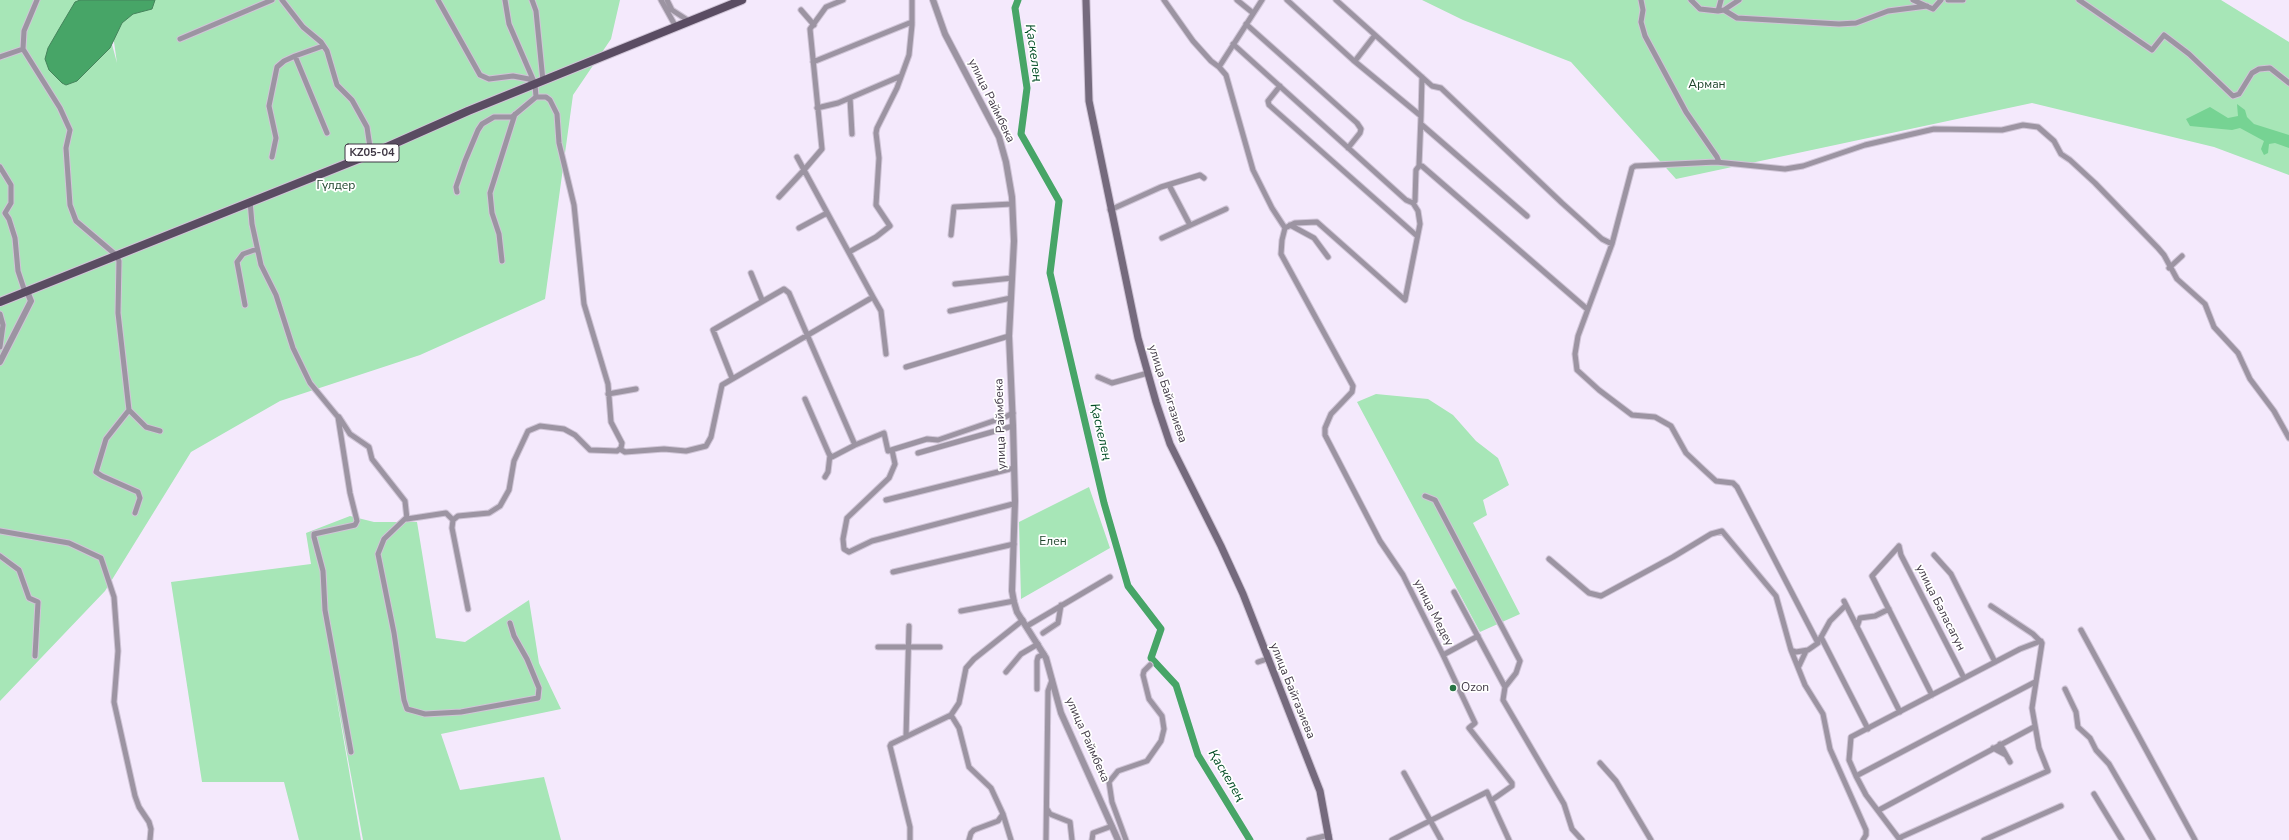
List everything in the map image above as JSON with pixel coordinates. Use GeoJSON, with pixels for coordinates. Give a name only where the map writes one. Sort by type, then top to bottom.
{"type":"FeatureCollection","features":[{"type":"Feature","properties":{"kind":"main road","name":"KZ05-04"},"geometry":{"type":"LineString","coordinates":[[0,302],[371,154],[468,111],[742,0]]}},
{"type":"Feature","properties":{"kind":"main road","name":"улица Байгазиева"},"geometry":{"type":"LineString","coordinates":[[1086,0],[1089,101],[1110,210],[1138,338],[1148,373],[1170,444],[1221,546],[1268,659],[1272,676],[1320,791],[1329,838]]}},
{"type":"Feature","properties":{"kind":"street"},"geometry":{"type":"LineString","coordinates":[[37,0],[24,31],[23,49],[60,108],[70,130],[66,148],[70,205],[76,221],[116,255],[120,265],[118,313],[129,410],[146,428],[160,431]]}},
{"type":"Feature","properties":{"kind":"street"},"geometry":{"type":"LineString","coordinates":[[180,39],[272,0]]}},
{"type":"Feature","properties":{"kind":"street"},"geometry":{"type":"LineString","coordinates":[[282,0],[302,27],[324,46],[331,61],[337,85],[352,100],[367,127],[371,154]]}},
{"type":"Feature","properties":{"kind":"street"},"geometry":{"type":"LineString","coordinates":[[438,0],[480,75],[489,79],[513,76],[529,79],[539,83]]}},
{"type":"Feature","properties":{"kind":"street"},"geometry":{"type":"LineString","coordinates":[[505,0],[510,24],[539,83]]}},
{"type":"Feature","properties":{"kind":"street"},"geometry":{"type":"LineString","coordinates":[[457,192],[456,187],[478,130],[482,124],[494,117],[507,118],[515,114],[536,97],[539,83],[536,11],[532,0]]}},
{"type":"Feature","properties":{"kind":"street"},"geometry":{"type":"LineString","coordinates":[[661,0],[676,27]]}},
{"type":"Feature","properties":{"kind":"street"},"geometry":{"type":"LineString","coordinates":[[667,0],[672,10],[689,21]]}},
{"type":"Feature","properties":{"kind":"street"},"geometry":{"type":"LineString","coordinates":[[779,197],[822,149],[810,29],[826,7],[843,0]]}},
{"type":"Feature","properties":{"kind":"street"},"geometry":{"type":"LineString","coordinates":[[849,252],[876,237],[890,226],[876,204],[879,158],[876,133],[909,54],[912,22],[912,0]]}},
{"type":"Feature","properties":{"kind":"street","name":"улица Раймбека"},"geometry":{"type":"LineString","coordinates":[[933,0],[945,34],[999,137],[1006,162],[1012,204],[1014,241],[1009,336],[1014,426],[1014,544],[1012,591],[1014,601],[1025,623],[1044,654],[1061,713],[1118,840]]}},
{"type":"Feature","properties":{"kind":"street"},"geometry":{"type":"LineString","coordinates":[[1164,0],[1193,41],[1210,61],[1219,67],[1226,75],[1254,170],[1272,208],[1288,226],[1314,238],[1328,257]]}},
{"type":"Feature","properties":{"kind":"street"},"geometry":{"type":"LineString","coordinates":[[1237,0],[1253,13]]}},
{"type":"Feature","properties":{"kind":"street"},"geometry":{"type":"LineString","coordinates":[[1219,67],[1262,0]]}},
{"type":"Feature","properties":{"kind":"street"},"geometry":{"type":"LineString","coordinates":[[1287,0],[1355,61],[1421,116]]}},
{"type":"Feature","properties":{"kind":"street"},"geometry":{"type":"LineString","coordinates":[[1336,0],[1432,86],[1441,88],[1562,203],[1602,239],[1612,244]]}},
{"type":"Feature","properties":{"kind":"street"},"geometry":{"type":"LineString","coordinates":[[1641,0],[1643,10],[1641,22],[1645,36],[1686,112],[1719,162]]}},
{"type":"Feature","properties":{"kind":"street"},"geometry":{"type":"LineString","coordinates":[[1692,0],[1700,9],[1721,11],[1737,18],[1850,24],[1868,20],[1888,11],[1927,6]]}},
{"type":"Feature","properties":{"kind":"street"},"geometry":{"type":"LineString","coordinates":[[1721,0],[1721,11]]}},
{"type":"Feature","properties":{"kind":"street"},"geometry":{"type":"LineString","coordinates":[[1721,11],[1739,0]]}},
{"type":"Feature","properties":{"kind":"street"},"geometry":{"type":"LineString","coordinates":[[1913,0],[1933,8],[1941,0]]}},
{"type":"Feature","properties":{"kind":"street"},"geometry":{"type":"LineString","coordinates":[[1948,0],[1963,0]]}},
{"type":"Feature","properties":{"kind":"street"},"geometry":{"type":"LineString","coordinates":[[2079,0],[2152,50],[2164,35],[2189,54],[2233,96],[2239,94],[2252,73],[2259,70],[2270,68],[2289,83]]}},
{"type":"Feature","properties":{"kind":"street"},"geometry":{"type":"LineString","coordinates":[[801,10],[814,25]]}},
{"type":"Feature","properties":{"kind":"street"},"geometry":{"type":"LineString","coordinates":[[813,62],[912,22]]}},
{"type":"Feature","properties":{"kind":"street"},"geometry":{"type":"LineString","coordinates":[[1246,24],[1358,123],[1362,129],[1360,134],[1348,148]]}},
{"type":"Feature","properties":{"kind":"street"},"geometry":{"type":"LineString","coordinates":[[1355,61],[1375,35]]}},
{"type":"Feature","properties":{"kind":"street"},"geometry":{"type":"LineString","coordinates":[[1233,44],[1406,200],[1413,203],[1420,217],[1405,300],[1317,222],[1288,226]]}},
{"type":"Feature","properties":{"kind":"street"},"geometry":{"type":"LineString","coordinates":[[272,157],[276,138],[269,106],[277,67],[284,61],[295,56],[324,46]]}},
{"type":"Feature","properties":{"kind":"street"},"geometry":{"type":"LineString","coordinates":[[0,57],[23,49]]}},
{"type":"Feature","properties":{"kind":"street"},"geometry":{"type":"LineString","coordinates":[[295,56],[327,133]]}},
{"type":"Feature","properties":{"kind":"street"},"geometry":{"type":"LineString","coordinates":[[817,108],[850,98],[901,76]]}},
{"type":"Feature","properties":{"kind":"street"},"geometry":{"type":"LineString","coordinates":[[1413,203],[1417,194],[1416,170],[1419,166],[1422,125],[1422,77]]}},
{"type":"Feature","properties":{"kind":"street"},"geometry":{"type":"LineString","coordinates":[[1280,86],[1268,100],[1269,105],[1417,236]]}},
{"type":"Feature","properties":{"kind":"street"},"geometry":{"type":"LineString","coordinates":[[536,97],[546,97],[554,106],[556,114],[559,143],[577,218],[580,276],[584,304],[608,384],[611,422],[622,443],[620,449]]}},
{"type":"Feature","properties":{"kind":"street"},"geometry":{"type":"LineString","coordinates":[[850,98],[852,134]]}},
{"type":"Feature","properties":{"kind":"street"},"geometry":{"type":"LineString","coordinates":[[502,261],[499,234],[492,213],[490,193],[515,114]]}},
{"type":"Feature","properties":{"kind":"street"},"geometry":{"type":"LineString","coordinates":[[1422,125],[1527,216]]}},
{"type":"Feature","properties":{"kind":"street"},"geometry":{"type":"LineString","coordinates":[[1818,643],[1737,487],[1733,483],[1716,481],[1704,470],[1686,453],[1671,426],[1655,417],[1632,415],[1579,373],[1576,366],[1576,344],[1587,309],[1612,244],[1632,168],[1635,166],[1719,162],[1755,167],[1785,168],[1803,166],[1866,144],[1934,129],[2002,130],[2033,126],[2044,131],[2054,141],[2061,154],[2082,172],[2148,238],[2164,255],[2169,268],[2186,288],[2205,304],[2214,327],[2238,353],[2250,379],[2274,411],[2289,438]]}},
{"type":"Feature","properties":{"kind":"street"},"geometry":{"type":"LineString","coordinates":[[797,157],[881,311],[886,354]]}},
{"type":"Feature","properties":{"kind":"street"},"geometry":{"type":"LineString","coordinates":[[1419,166],[1429,172],[1587,309]]}},
{"type":"Feature","properties":{"kind":"street"},"geometry":{"type":"LineString","coordinates":[[0,167],[11,186],[12,196],[11,203],[2,213],[9,219],[14,238],[18,271],[31,301],[0,362]]}},
{"type":"Feature","properties":{"kind":"street"},"geometry":{"type":"LineString","coordinates":[[1110,210],[1149,191],[1200,175],[1204,178]]}},
{"type":"Feature","properties":{"kind":"street"},"geometry":{"type":"LineString","coordinates":[[1170,185],[1190,226]]}},
{"type":"Feature","properties":{"kind":"street"},"geometry":{"type":"LineString","coordinates":[[250,201],[261,265],[276,295],[293,348],[305,374],[310,383],[350,434],[369,447],[372,459],[405,501],[407,517]]}},
{"type":"Feature","properties":{"kind":"street"},"geometry":{"type":"LineString","coordinates":[[951,235],[954,207],[1012,204]]}},
{"type":"Feature","properties":{"kind":"street"},"geometry":{"type":"LineString","coordinates":[[1162,238],[1226,209]]}},
{"type":"Feature","properties":{"kind":"street"},"geometry":{"type":"LineString","coordinates":[[799,228],[827,213]]}},
{"type":"Feature","properties":{"kind":"street","name":"улица Медеу"},"geometry":{"type":"LineString","coordinates":[[1288,226],[1282,240],[1281,254],[1354,389],[1331,414],[1325,432],[1330,446],[1380,541],[1403,575],[1443,655],[1475,722],[1469,728],[1512,783],[1512,786],[1492,800]]}},
{"type":"Feature","properties":{"kind":"street"},"geometry":{"type":"LineString","coordinates":[[246,305],[237,262],[243,254],[257,248]]}},
{"type":"Feature","properties":{"kind":"street"},"geometry":{"type":"LineString","coordinates":[[2169,268],[2182,256]]}},
{"type":"Feature","properties":{"kind":"street"},"geometry":{"type":"LineString","coordinates":[[751,273],[762,300]]}},
{"type":"Feature","properties":{"kind":"street"},"geometry":{"type":"LineString","coordinates":[[955,284],[1012,278]]}},
{"type":"Feature","properties":{"kind":"street"},"geometry":{"type":"LineString","coordinates":[[732,378],[713,330],[762,300],[784,289],[789,293],[855,445]]}},
{"type":"Feature","properties":{"kind":"street"},"geometry":{"type":"LineString","coordinates":[[468,609],[452,528],[453,520],[458,516],[490,513],[500,506],[509,490],[514,461],[526,434],[531,428],[552,427],[571,431],[590,450],[611,451],[620,449],[625,452],[664,449],[686,451],[706,446],[715,424],[722,385],[807,334],[873,297]]}},
{"type":"Feature","properties":{"kind":"street"},"geometry":{"type":"LineString","coordinates":[[950,311],[1011,298]]}},
{"type":"Feature","properties":{"kind":"street"},"geometry":{"type":"LineString","coordinates":[[0,314],[3,325],[0,347]]}},
{"type":"Feature","properties":{"kind":"street"},"geometry":{"type":"LineString","coordinates":[[906,367],[1009,336]]}},
{"type":"Feature","properties":{"kind":"street"},"geometry":{"type":"LineString","coordinates":[[1098,377],[1112,383],[1148,373]]}},
{"type":"Feature","properties":{"kind":"street"},"geometry":{"type":"LineString","coordinates":[[608,394],[636,388]]}},
{"type":"Feature","properties":{"kind":"street"},"geometry":{"type":"LineString","coordinates":[[805,399],[830,455],[828,472],[825,477]]}},
{"type":"Feature","properties":{"kind":"street"},"geometry":{"type":"LineString","coordinates":[[129,410],[106,439],[96,472],[138,492],[140,498],[135,513]]}},
{"type":"Feature","properties":{"kind":"street"},"geometry":{"type":"LineString","coordinates":[[830,455],[832,457],[855,445],[884,433],[888,451],[927,440],[938,440],[1005,418],[1013,413]]}},
{"type":"Feature","properties":{"kind":"street"},"geometry":{"type":"LineString","coordinates":[[338,417],[350,493],[357,521],[354,525],[314,534],[314,537],[323,571],[325,610],[351,752]]}},
{"type":"Feature","properties":{"kind":"street"},"geometry":{"type":"LineString","coordinates":[[918,453],[1014,426]]}},
{"type":"Feature","properties":{"kind":"street"},"geometry":{"type":"LineString","coordinates":[[942,446],[949,436]]}},
{"type":"Feature","properties":{"kind":"street"},"geometry":{"type":"LineString","coordinates":[[892,450],[895,464],[889,478],[847,518],[843,539],[844,549],[849,552],[872,541],[1013,504]]}},
{"type":"Feature","properties":{"kind":"street"},"geometry":{"type":"LineString","coordinates":[[886,500],[1014,468]]}},
{"type":"Feature","properties":{"kind":"street"},"geometry":{"type":"LineString","coordinates":[[1425,496],[1435,500],[1520,661],[1516,673],[1505,688],[1502,697],[1564,804],[1572,829],[1582,840]]}},
{"type":"Feature","properties":{"kind":"street"},"geometry":{"type":"LineString","coordinates":[[407,517],[407,519],[446,513],[453,520]]}},
{"type":"Feature","properties":{"kind":"street"},"geometry":{"type":"LineString","coordinates":[[407,517],[384,539],[378,554],[394,633],[405,706],[408,709],[425,714],[460,712],[538,698],[539,688],[527,659],[514,636],[510,623]]}},
{"type":"Feature","properties":{"kind":"street"},"geometry":{"type":"LineString","coordinates":[[0,531],[69,544],[101,558],[114,597],[118,651],[114,702],[135,796],[139,808],[149,822],[151,829],[150,840]]}},
{"type":"Feature","properties":{"kind":"street"},"geometry":{"type":"LineString","coordinates":[[1548,559],[1589,593],[1601,596],[1673,557],[1711,534],[1722,531],[1776,596],[1791,650],[1805,685],[1824,714],[1830,749],[1866,830],[1866,835],[1863,840]]}},
{"type":"Feature","properties":{"kind":"street"},"geometry":{"type":"LineString","coordinates":[[893,572],[1014,544]]}},
{"type":"Feature","properties":{"kind":"street","name":"улица Баласагун"},"geometry":{"type":"LineString","coordinates":[[1889,609],[1872,576],[1899,546],[1901,555],[1964,678]]}},
{"type":"Feature","properties":{"kind":"street"},"geometry":{"type":"LineString","coordinates":[[1934,555],[1951,574],[1995,662]]}},
{"type":"Feature","properties":{"kind":"street"},"geometry":{"type":"LineString","coordinates":[[0,556],[19,570],[29,598],[38,602],[35,656]]}},
{"type":"Feature","properties":{"kind":"street"},"geometry":{"type":"LineString","coordinates":[[910,840],[909,820],[890,746],[895,741],[951,715],[959,703],[966,668],[974,659],[1025,623],[1061,605],[1110,577]]}},
{"type":"Feature","properties":{"kind":"street"},"geometry":{"type":"LineString","coordinates":[[1454,592],[1505,688]]}},
{"type":"Feature","properties":{"kind":"street"},"geometry":{"type":"LineString","coordinates":[[961,611],[1014,601]]}},
{"type":"Feature","properties":{"kind":"street"},"geometry":{"type":"LineString","coordinates":[[1791,650],[1796,652],[1806,651],[1813,648],[1818,643],[1834,615],[1845,603],[1900,712]]}},
{"type":"Feature","properties":{"kind":"street"},"geometry":{"type":"LineString","coordinates":[[1044,633],[1058,623],[1061,605]]}},
{"type":"Feature","properties":{"kind":"street"},"geometry":{"type":"LineString","coordinates":[[1991,606],[2041,641]]}},
{"type":"Feature","properties":{"kind":"street"},"geometry":{"type":"LineString","coordinates":[[1857,627],[1860,618],[1876,616],[1889,609],[1932,695]]}},
{"type":"Feature","properties":{"kind":"street"},"geometry":{"type":"LineString","coordinates":[[906,737],[909,626]]}},
{"type":"Feature","properties":{"kind":"street"},"geometry":{"type":"LineString","coordinates":[[2081,630],[2195,840]]}},
{"type":"Feature","properties":{"kind":"street"},"geometry":{"type":"LineString","coordinates":[[1443,655],[1478,636]]}},
{"type":"Feature","properties":{"kind":"street"},"geometry":{"type":"LineString","coordinates":[[1821,637],[1868,729]]}},
{"type":"Feature","properties":{"kind":"street"},"geometry":{"type":"LineString","coordinates":[[2041,641],[2041,656],[2032,708],[2034,727],[2047,773],[1899,839],[1879,810],[1866,795],[1856,776],[1849,760],[1851,737],[1995,662],[2041,641]]}},
{"type":"Feature","properties":{"kind":"street"},"geometry":{"type":"LineString","coordinates":[[1006,672],[1021,654],[1038,644]]}},
{"type":"Feature","properties":{"kind":"street"},"geometry":{"type":"LineString","coordinates":[[878,647],[940,647]]}},
{"type":"Feature","properties":{"kind":"street"},"geometry":{"type":"LineString","coordinates":[[1798,666],[1806,651]]}},
{"type":"Feature","properties":{"kind":"street"},"geometry":{"type":"LineString","coordinates":[[1037,689],[1037,661],[1038,657],[1044,654]]}},
{"type":"Feature","properties":{"kind":"street"},"geometry":{"type":"LineString","coordinates":[[1258,662],[1268,659]]}},
{"type":"Feature","properties":{"kind":"street"},"geometry":{"type":"LineString","coordinates":[[1126,840],[1112,802],[1110,782],[1118,771],[1147,761],[1161,741],[1164,729],[1162,716],[1149,699],[1143,675],[1144,671],[1150,665]]}},
{"type":"Feature","properties":{"kind":"street"},"geometry":{"type":"LineString","coordinates":[[1046,840],[1048,691],[1052,680]]}},
{"type":"Feature","properties":{"kind":"street"},"geometry":{"type":"LineString","coordinates":[[1856,776],[2036,682]]}},
{"type":"Feature","properties":{"kind":"street"},"geometry":{"type":"LineString","coordinates":[[2066,689],[2076,712],[2078,727],[2090,738],[2096,750],[2109,764],[2153,840]]}},
{"type":"Feature","properties":{"kind":"street"},"geometry":{"type":"LineString","coordinates":[[951,715],[959,728],[969,767],[991,788],[1003,814],[1011,840]]}},
{"type":"Feature","properties":{"kind":"street"},"geometry":{"type":"LineString","coordinates":[[1879,810],[2034,727]]}},
{"type":"Feature","properties":{"kind":"street"},"geometry":{"type":"LineString","coordinates":[[2000,744],[2010,762]]}},
{"type":"Feature","properties":{"kind":"street"},"geometry":{"type":"LineString","coordinates":[[1993,748],[2006,755]]}},
{"type":"Feature","properties":{"kind":"street"},"geometry":{"type":"LineString","coordinates":[[1600,763],[1616,781],[1651,840]]}},
{"type":"Feature","properties":{"kind":"street"},"geometry":{"type":"LineString","coordinates":[[1404,773],[1441,840]]}},
{"type":"Feature","properties":{"kind":"street"},"geometry":{"type":"LineString","coordinates":[[1392,840],[1487,792],[1492,800],[1509,840]]}},
{"type":"Feature","properties":{"kind":"street"},"geometry":{"type":"LineString","coordinates":[[2094,794],[2122,840]]}},
{"type":"Feature","properties":{"kind":"street"},"geometry":{"type":"LineString","coordinates":[[1984,840],[2061,806]]}},
{"type":"Feature","properties":{"kind":"street"},"geometry":{"type":"LineString","coordinates":[[1046,809],[1050,814],[1070,822],[1072,840]]}},
{"type":"Feature","properties":{"kind":"street"},"geometry":{"type":"LineString","coordinates":[[969,840],[971,833],[974,830],[998,822],[1003,814]]}},
{"type":"Feature","properties":{"kind":"street"},"geometry":{"type":"LineString","coordinates":[[1092,840],[1093,833],[1112,826]]}},
{"type":"Feature","properties":{"kind":"street"},"geometry":{"type":"LineString","coordinates":[[1309,840],[1329,838]]}},
{"type":"Feature","properties":{"kind":"green space","name":"Гүлдер"},"geometry":{"type":"Polygon","coordinates":[[[0,0],[100,0],[117,63],[108,0],[620,0],[611,39],[573,95],[545,299],[420,355],[280,401],[191,452],[105,591],[0,701],[0,0]]]}},
{"type":"Feature","properties":{"kind":"green space","name":"Арман"},"geometry":{"type":"Polygon","coordinates":[[[1422,0],[2221,0],[2289,42],[2289,175],[2214,147],[2032,103],[1676,179],[1571,62],[1463,20],[1422,0]]]}},
{"type":"Feature","properties":{"kind":"green space"},"geometry":{"type":"Polygon","coordinates":[[[1376,394],[1428,399],[1453,415],[1476,441],[1498,458],[1509,485],[1483,500],[1487,515],[1473,523],[1520,614],[1480,632],[1357,402],[1376,394]]]}},
{"type":"Feature","properties":{"kind":"green space","name":"Елен"},"geometry":{"type":"Polygon","coordinates":[[[1089,487],[1110,548],[1021,599],[1019,522],[1089,487]]]}},
{"type":"Feature","properties":{"kind":"green space"},"geometry":{"type":"Polygon","coordinates":[[[350,516],[374,522],[417,522],[436,638],[465,642],[529,600],[539,663],[561,709],[441,734],[460,790],[544,777],[561,840],[363,840],[333,678],[361,840],[299,840],[284,782],[202,782],[171,582],[311,564],[306,533],[350,516]]]}},
{"type":"Feature","properties":{"kind":"shaded area"},"geometry":{"type":"Polygon","coordinates":[[[80,0],[155,0],[152,9],[133,14],[122,23],[110,48],[77,81],[66,85],[49,70],[45,59],[48,48],[75,2],[80,0]]]}},
{"type":"Feature","properties":{"kind":"shaded area"},"geometry":{"type":"Polygon","coordinates":[[[2237,104],[2245,110],[2247,117],[2254,124],[2289,135],[2289,148],[2275,143],[2269,144],[2268,153],[2264,155],[2261,149],[2264,141],[2240,128],[2232,130],[2190,126],[2186,119],[2210,107],[2228,118],[2238,116],[2237,104]]]}},
{"type":"Feature","properties":{"kind":"waterway","name":"Қаскелең"},"geometry":{"type":"LineString","coordinates":[[1018,0],[1015,8],[1027,88],[1021,134],[1059,201],[1050,273],[1104,503],[1128,586],[1161,629],[1151,658],[1176,685],[1198,755],[1250,840]]}},
{"type":"Feature","properties":{"kind":"place","name":"Ozon"},"geometry":{"type":"Point","coordinates":[1453,688]}}]}
